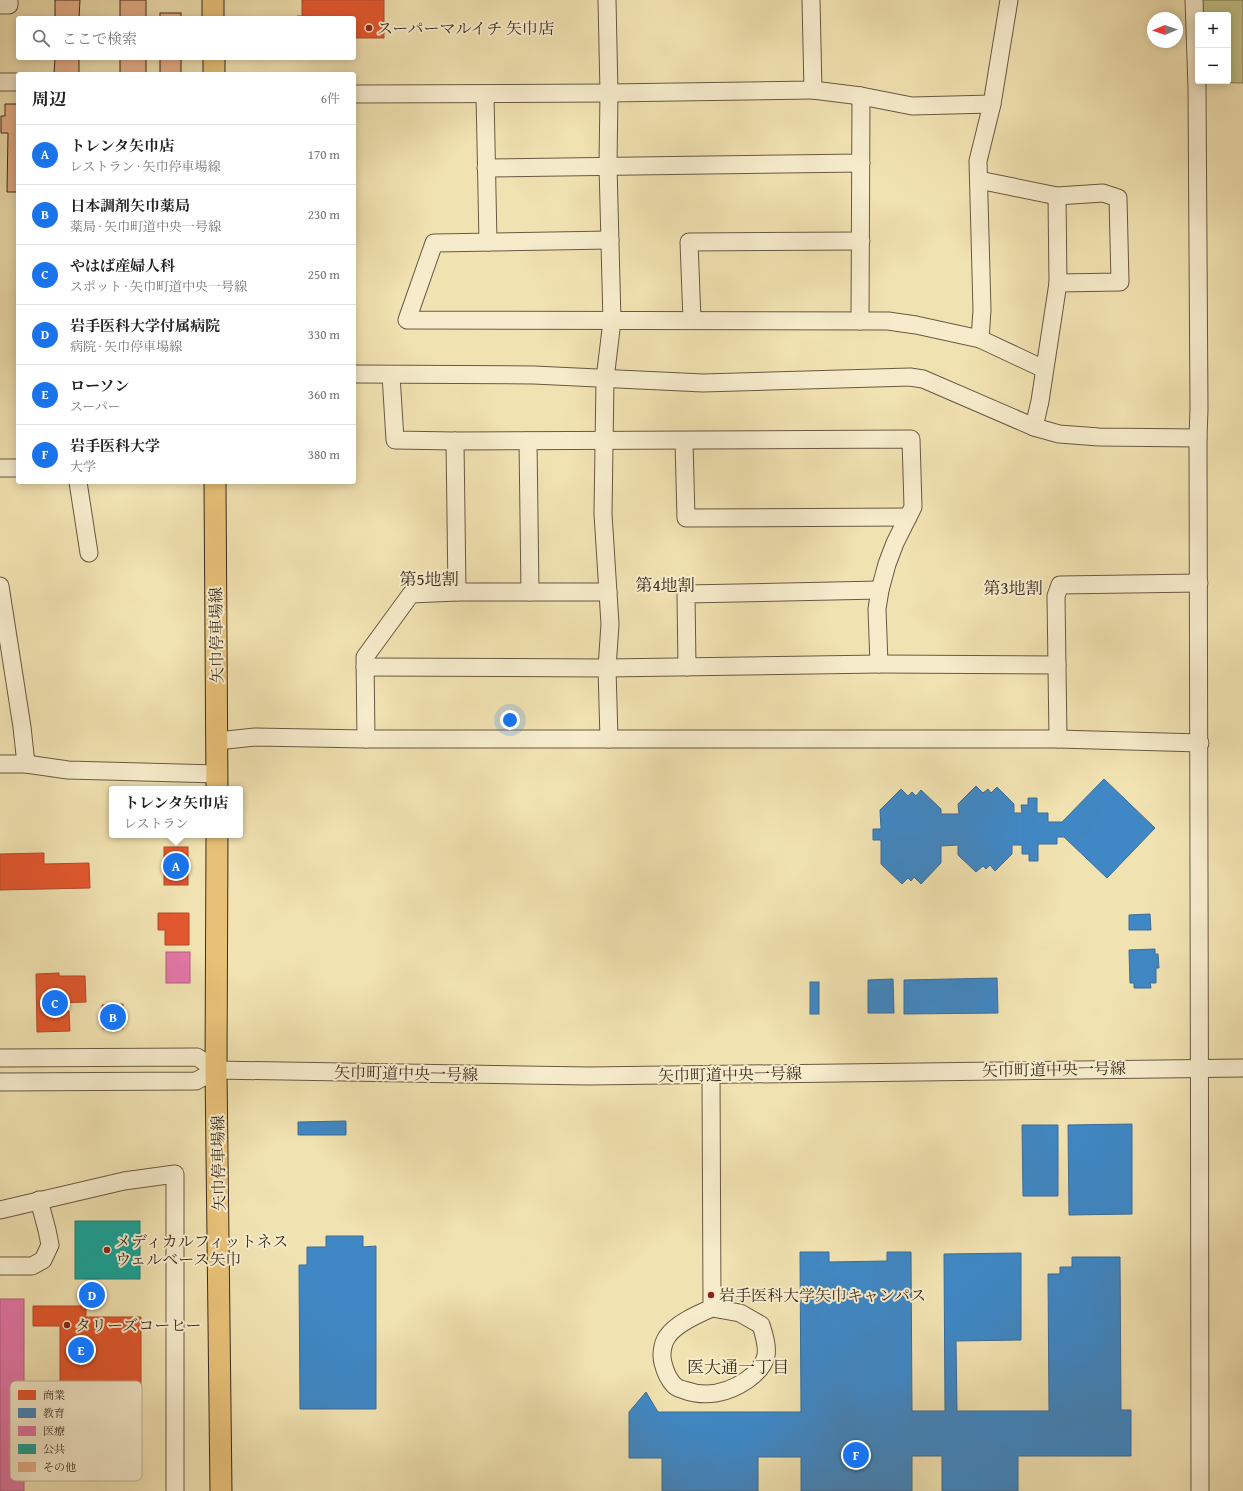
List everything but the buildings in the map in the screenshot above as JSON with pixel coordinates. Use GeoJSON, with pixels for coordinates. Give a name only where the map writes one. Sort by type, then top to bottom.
{"type":"FeatureCollection","features":[{"type":"Feature","properties":{"kind":"main road"},"geometry":{"type":"LineString","coordinates":[[213,0],[213,16]]}},
{"type":"Feature","properties":{"kind":"main road"},"geometry":{"type":"LineString","coordinates":[[214,60],[214,72]]}},
{"type":"Feature","properties":{"kind":"main road","name":"矢巾停車場線"},"geometry":{"type":"LineString","coordinates":[[215,484],[217,782]]}},
{"type":"Feature","properties":{"kind":"main road","name":"矢巾停車場線"},"geometry":{"type":"LineString","coordinates":[[217,838],[216,1070],[220,1491]]}},
{"type":"Feature","properties":{"kind":"street"},"geometry":{"type":"LineString","coordinates":[[0,5],[9,5],[9,0]]}},
{"type":"Feature","properties":{"kind":"street"},"geometry":{"type":"LineString","coordinates":[[607,0],[609,93],[608,166],[612,321],[605,379],[603,514],[610,624],[607,668],[609,739]]}},
{"type":"Feature","properties":{"kind":"street"},"geometry":{"type":"LineString","coordinates":[[811,0],[813,90]]}},
{"type":"Feature","properties":{"kind":"street"},"geometry":{"type":"LineString","coordinates":[[980,339],[982,310],[978,161],[992,104],[1009,0]]}},
{"type":"Feature","properties":{"kind":"street"},"geometry":{"type":"LineString","coordinates":[[1194,0],[1197,88],[1199,401],[1200,1491]]}},
{"type":"Feature","properties":{"kind":"street"},"geometry":{"type":"LineString","coordinates":[[0,82],[16,82]]}},
{"type":"Feature","properties":{"kind":"street"},"geometry":{"type":"LineString","coordinates":[[356,94],[609,93],[813,90],[861,96],[912,106],[992,104]]}},
{"type":"Feature","properties":{"kind":"street"},"geometry":{"type":"LineString","coordinates":[[485,94],[488,242]]}},
{"type":"Feature","properties":{"kind":"street"},"geometry":{"type":"LineString","coordinates":[[860,321],[861,96]]}},
{"type":"Feature","properties":{"kind":"street"},"geometry":{"type":"LineString","coordinates":[[486,168],[861,163]]}},
{"type":"Feature","properties":{"kind":"street"},"geometry":{"type":"LineString","coordinates":[[979,180],[1057,196],[1103,193],[1118,198],[1120,282],[1058,283]]}},
{"type":"Feature","properties":{"kind":"street"},"geometry":{"type":"LineString","coordinates":[[1034,427],[1058,283],[1057,196]]}},
{"type":"Feature","properties":{"kind":"street"},"geometry":{"type":"LineString","coordinates":[[610,240],[434,243],[407,320],[888,321],[916,325],[980,339],[1044,369]]}},
{"type":"Feature","properties":{"kind":"street"},"geometry":{"type":"LineString","coordinates":[[692,320],[689,242],[861,241]]}},
{"type":"Feature","properties":{"kind":"street"},"geometry":{"type":"LineString","coordinates":[[356,374],[534,375],[703,383],[910,377],[923,379],[1034,427],[1059,434],[1099,438],[1198,438]]}},
{"type":"Feature","properties":{"kind":"street"},"geometry":{"type":"LineString","coordinates":[[391,375],[395,440],[684,441],[911,439],[913,507],[887,564],[880,590],[877,609],[879,664]]}},
{"type":"Feature","properties":{"kind":"street"},"geometry":{"type":"LineString","coordinates":[[455,441],[457,592]]}},
{"type":"Feature","properties":{"kind":"street"},"geometry":{"type":"LineString","coordinates":[[528,441],[530,592]]}},
{"type":"Feature","properties":{"kind":"street"},"geometry":{"type":"LineString","coordinates":[[684,441],[686,518],[908,517]]}},
{"type":"Feature","properties":{"kind":"street"},"geometry":{"type":"LineString","coordinates":[[0,468],[16,468]]}},
{"type":"Feature","properties":{"kind":"street"},"geometry":{"type":"LineString","coordinates":[[78,484],[89,553]]}},
{"type":"Feature","properties":{"kind":"street"},"geometry":{"type":"LineString","coordinates":[[1058,739],[1056,596],[1060,585],[1199,583]]}},
{"type":"Feature","properties":{"kind":"street"},"geometry":{"type":"LineString","coordinates":[[0,586],[22,727],[26,764]]}},
{"type":"Feature","properties":{"kind":"street"},"geometry":{"type":"LineString","coordinates":[[687,667],[686,594],[880,590]]}},
{"type":"Feature","properties":{"kind":"street"},"geometry":{"type":"LineString","coordinates":[[366,739],[365,657],[411,594],[457,592],[608,592]]}},
{"type":"Feature","properties":{"kind":"street"},"geometry":{"type":"LineString","coordinates":[[365,667],[607,668],[879,664],[1057,665]]}},
{"type":"Feature","properties":{"kind":"street"},"geometry":{"type":"LineString","coordinates":[[217,741],[255,737],[366,739],[1058,739],[1200,743]]}},
{"type":"Feature","properties":{"kind":"street"},"geometry":{"type":"LineString","coordinates":[[0,764],[26,764],[68,770],[217,782]]}},
{"type":"Feature","properties":{"kind":"street"},"geometry":{"type":"LineString","coordinates":[[0,1058],[197,1057],[216,1070]]}},
{"type":"Feature","properties":{"kind":"street","name":"矢巾町道中央一号線"},"geometry":{"type":"LineString","coordinates":[[0,1082],[196,1081],[216,1070],[589,1076],[1199,1067],[1243,1068]]}},
{"type":"Feature","properties":{"kind":"street"},"geometry":{"type":"LineString","coordinates":[[711,1074],[712,1308]]}},
{"type":"Feature","properties":{"kind":"street"},"geometry":{"type":"LineString","coordinates":[[0,1210],[124,1181],[175,1174],[176,1491]]}},
{"type":"Feature","properties":{"kind":"street"},"geometry":{"type":"LineString","coordinates":[[0,1266],[32,1266],[43,1260],[50,1245],[39,1200]]}},
{"type":"Feature","properties":{"kind":"street"},"geometry":{"type":"LineString","coordinates":[[712,1308],[740,1313],[761,1325],[767,1343],[766,1357],[755,1374],[737,1387],[716,1394],[694,1394],[674,1386],[665,1371],[661,1356],[666,1337],[680,1324],[712,1308]]}},
{"type":"Feature","properties":{"kind":"green space"},"geometry":{"type":"Polygon","coordinates":[[[1198,0],[1243,0],[1243,83],[1231,83],[1231,12],[1199,12],[1198,0]]]}},
{"type":"Feature","properties":{"kind":"place","name":"スーパーマルイチ 矢巾店"},"geometry":{"type":"Point","coordinates":[369,28]}},
{"type":"Feature","properties":{"kind":"place","name":"トレンタ矢巾店"},"geometry":{"type":"Point","coordinates":[176,866]}},
{"type":"Feature","properties":{"kind":"place","name":"やはば産婦人科"},"geometry":{"type":"Point","coordinates":[55,1003]}},
{"type":"Feature","properties":{"kind":"place","name":"日本調剤矢巾薬局"},"geometry":{"type":"Point","coordinates":[113,1017]}},
{"type":"Feature","properties":{"kind":"place","name":"メディカルフィットネス ウェルベース矢巾"},"geometry":{"type":"Point","coordinates":[107,1250]}},
{"type":"Feature","properties":{"kind":"place","name":"岩手医科大学付属病院"},"geometry":{"type":"Point","coordinates":[92,1295]}},
{"type":"Feature","properties":{"kind":"place","name":"岩手医科大学矢巾キャンパス"},"geometry":{"type":"Point","coordinates":[711,1295]}},
{"type":"Feature","properties":{"kind":"place","name":"タリーズコーヒー"},"geometry":{"type":"Point","coordinates":[67,1325]}},
{"type":"Feature","properties":{"kind":"place","name":"ローソン"},"geometry":{"type":"Point","coordinates":[81,1350]}},
{"type":"Feature","properties":{"kind":"place","name":"岩手医科大学"},"geometry":{"type":"Point","coordinates":[856,1455]}},
{"type":"Feature","properties":{"kind":"district","name":"第5地割"},"geometry":{"type":"Point","coordinates":[429,579]}},
{"type":"Feature","properties":{"kind":"district","name":"第4地割"},"geometry":{"type":"Point","coordinates":[665,585]}},
{"type":"Feature","properties":{"kind":"district","name":"第3地割"},"geometry":{"type":"Point","coordinates":[1013,588]}},
{"type":"Feature","properties":{"kind":"district","name":"医大通一丁目"},"geometry":{"type":"Point","coordinates":[738,1367]}}]}
